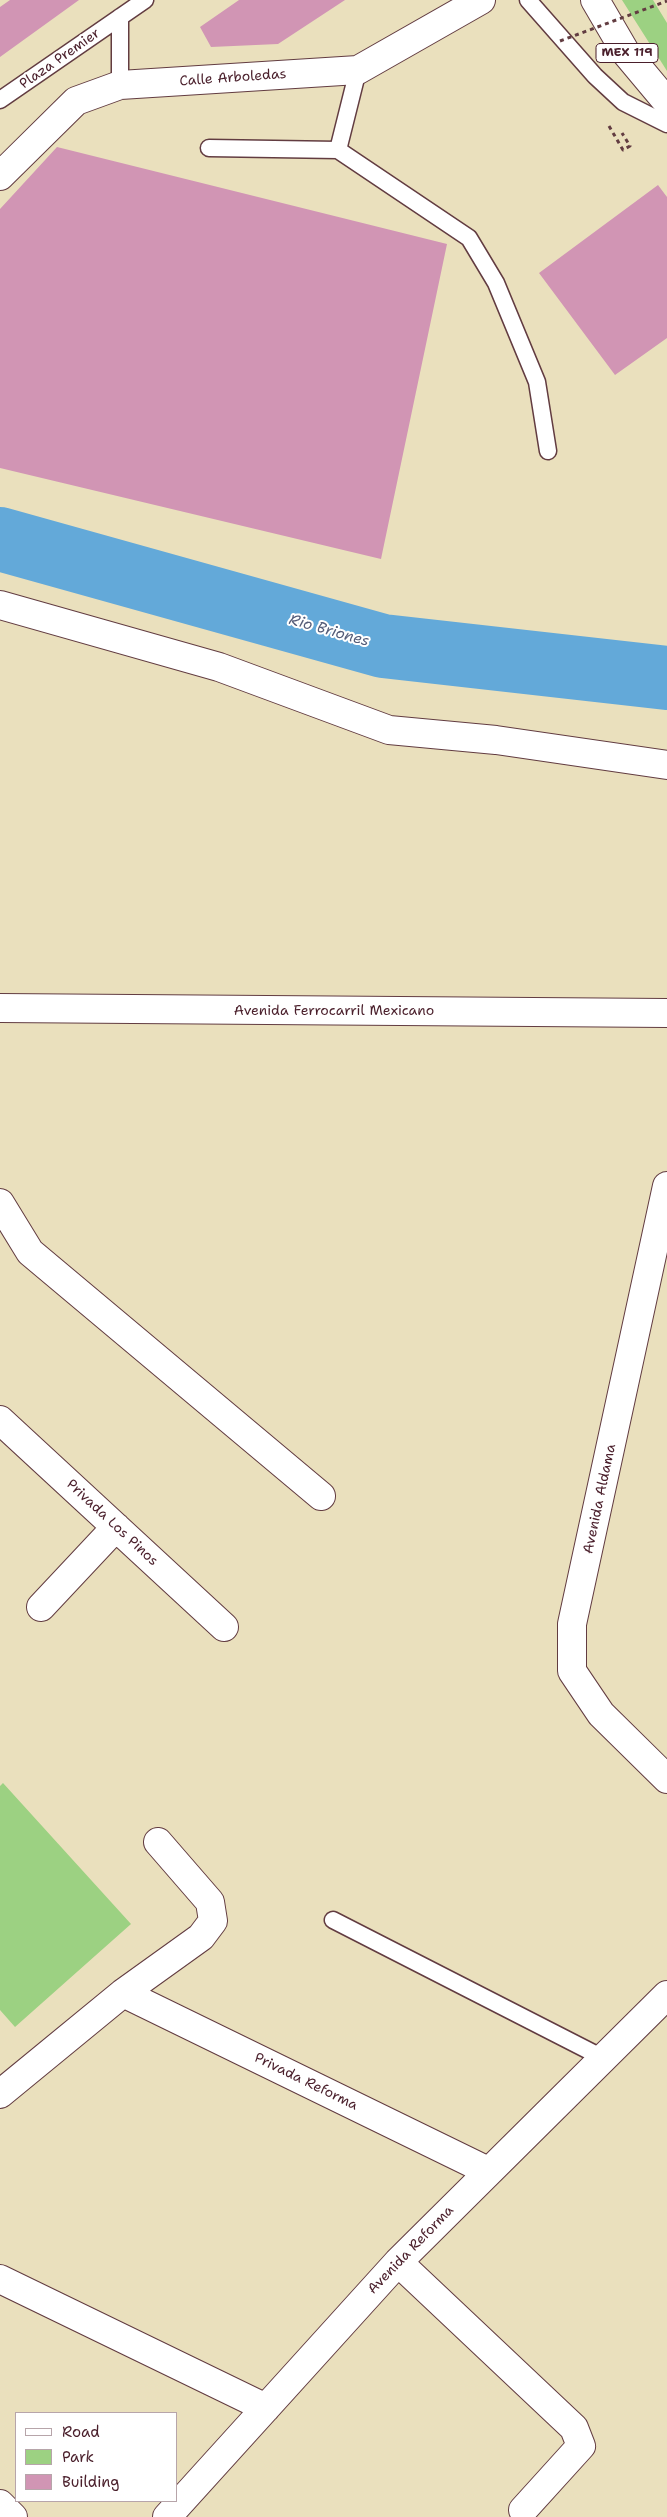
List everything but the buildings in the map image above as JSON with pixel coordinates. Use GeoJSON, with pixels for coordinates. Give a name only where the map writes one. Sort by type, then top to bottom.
{"type":"FeatureCollection","features":[{"type":"Feature","properties":{"kind":"street","name":"Calle Arboledas"},"geometry":{"type":"LineString","coordinates":[[0,176],[76,101],[120,85],[358,70],[481,0]]}},
{"type":"Feature","properties":{"kind":"street","name":"MEX 119"},"geometry":{"type":"LineString","coordinates":[[595,0],[626,52],[667,102]]}},
{"type":"Feature","properties":{"kind":"street"},"geometry":{"type":"LineString","coordinates":[[0,605],[219,667],[389,730],[496,740],[667,765]]}},
{"type":"Feature","properties":{"kind":"street","name":"Avenida Ferrocarril Mexicano"},"geometry":{"type":"LineString","coordinates":[[0,1008],[667,1013]]}},
{"type":"Feature","properties":{"kind":"street","name":"Avenida Aldama"},"geometry":{"type":"LineString","coordinates":[[667,1186],[572,1624],[572,1671],[601,1714],[667,1779]]}},
{"type":"Feature","properties":{"kind":"street"},"geometry":{"type":"LineString","coordinates":[[0,1203],[30,1252],[321,1496]]}},
{"type":"Feature","properties":{"kind":"street","name":"Privada Los Pinos"},"geometry":{"type":"LineString","coordinates":[[0,1420],[224,1627]]}},
{"type":"Feature","properties":{"kind":"street"},"geometry":{"type":"LineString","coordinates":[[40,1607],[116,1527]]}},
{"type":"Feature","properties":{"kind":"street"},"geometry":{"type":"LineString","coordinates":[[0,2094],[123,1993],[201,1937],[213,1921],[210,1902],[158,1842]]}},
{"type":"Feature","properties":{"kind":"street","name":"Privada Reforma"},"geometry":{"type":"LineString","coordinates":[[123,1993],[488,2171]]}},
{"type":"Feature","properties":{"kind":"street","name":"Avenida Reforma"},"geometry":{"type":"LineString","coordinates":[[167,2517],[398,2262],[488,2171],[604,2059],[667,1994]]}},
{"type":"Feature","properties":{"kind":"street"},"geometry":{"type":"LineString","coordinates":[[398,2262],[574,2428],[581,2446],[523,2510]]}},
{"type":"Feature","properties":{"kind":"street"},"geometry":{"type":"LineString","coordinates":[[0,2279],[266,2408]]}},
{"type":"Feature","properties":{"kind":"street"},"geometry":{"type":"LineString","coordinates":[[0,2504],[13,2517]]}},
{"type":"Feature","properties":{"kind":"lane","name":"Plaza Premier"},"geometry":{"type":"LineString","coordinates":[[0,100],[145,0]]}},
{"type":"Feature","properties":{"kind":"lane"},"geometry":{"type":"LineString","coordinates":[[528,0],[595,76],[624,102],[667,124]]}},
{"type":"Feature","properties":{"kind":"lane","name":"Plaza Premier"},"geometry":{"type":"LineString","coordinates":[[120,17],[120,85]]}},
{"type":"Feature","properties":{"kind":"lane"},"geometry":{"type":"LineString","coordinates":[[338,150],[358,70]]}},
{"type":"Feature","properties":{"kind":"lane"},"geometry":{"type":"LineString","coordinates":[[210,148],[338,150],[469,238],[496,283],[537,382],[548,451]]}},
{"type":"Feature","properties":{"kind":"lane"},"geometry":{"type":"LineString","coordinates":[[334,1920],[604,2059]]}},
{"type":"Feature","properties":{"kind":"path"},"geometry":{"type":"LineString","coordinates":[[560,41],[667,1]]}},
{"type":"Feature","properties":{"kind":"green space"},"geometry":{"type":"Polygon","coordinates":[[[622,0],[653,0],[667,23],[667,71],[622,0]]]}},
{"type":"Feature","properties":{"kind":"green space"},"geometry":{"type":"Polygon","coordinates":[[[3,1783],[131,1924],[15,2027],[0,2010],[0,1786],[3,1783]]]}},
{"type":"Feature","properties":{"kind":"waterway","name":"Rio Briones"},"geometry":{"type":"LineString","coordinates":[[0,539],[383,646],[667,678]]}}]}
